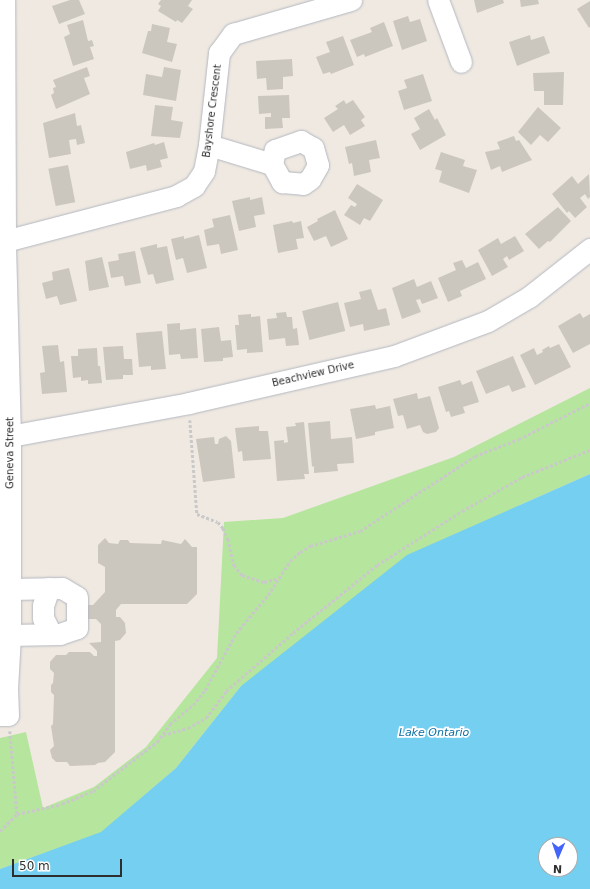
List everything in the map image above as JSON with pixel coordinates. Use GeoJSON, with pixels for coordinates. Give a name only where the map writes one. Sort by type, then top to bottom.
{"type":"FeatureCollection","features":[{"type":"Feature","properties":{"kind":"street","name":"Geneva Street"},"geometry":{"type":"LineString","coordinates":[[4,0],[5,241],[10,436],[10,635],[4,715]]}},
{"type":"Feature","properties":{"kind":"street","name":"Bayshore Crescent"},"geometry":{"type":"LineString","coordinates":[[5,241],[176,196],[194,186],[204,171],[210,145],[219,53],[233,34],[351,0]]}},
{"type":"Feature","properties":{"kind":"street"},"geometry":{"type":"LineString","coordinates":[[438,0],[461,62]]}},
{"type":"Feature","properties":{"kind":"street"},"geometry":{"type":"LineString","coordinates":[[210,145],[272,164]]}},
{"type":"Feature","properties":{"kind":"street","name":"Beachview Drive"},"geometry":{"type":"LineString","coordinates":[[10,436],[188,403],[394,356],[488,321],[529,297],[590,249]]}},
{"type":"Feature","properties":{"kind":"street"},"geometry":{"type":"LineString","coordinates":[[49,588],[43,605],[43,618],[52,634]]}},
{"type":"Feature","properties":{"kind":"street"},"geometry":{"type":"LineString","coordinates":[[10,589],[62,588],[77,597],[77,628],[60,634],[10,635]]}},
{"type":"Feature","properties":{"kind":"path"},"geometry":{"type":"LineString","coordinates":[[188,403],[197,514],[218,522],[223,528],[228,539],[234,565],[242,575],[264,582],[280,578]]}},
{"type":"Feature","properties":{"kind":"path"},"geometry":{"type":"LineString","coordinates":[[0,831],[17,814],[62,804],[93,791],[157,742],[170,724],[193,705],[205,690],[236,633],[268,595],[290,561],[300,552],[310,546],[360,531],[475,456],[519,439],[590,403]]}},
{"type":"Feature","properties":{"kind":"path"},"geometry":{"type":"LineString","coordinates":[[162,735],[188,728],[206,718],[226,691],[293,633],[377,565],[462,511],[522,477],[590,450]]}},
{"type":"Feature","properties":{"kind":"path"},"geometry":{"type":"LineString","coordinates":[[4,715],[17,814]]}},
{"type":"Feature","properties":{"kind":"green space"},"geometry":{"type":"Polygon","coordinates":[[[590,388],[590,474],[520,505],[241,686],[176,768],[101,833],[0,869],[0,738],[26,732],[43,808],[94,787],[146,747],[217,658],[224,522],[283,518],[454,457],[590,388]]]}},
{"type":"Feature","properties":{"kind":"water","name":"Lake Ontario"},"geometry":{"type":"Polygon","coordinates":[[[590,474],[590,889],[0,889],[0,869],[101,832],[176,768],[241,686],[407,555],[590,474]]]}},
{"type":"Feature","properties":{"kind":"building"},"geometry":{"type":"Polygon","coordinates":[[[70,0],[79,0],[85,14],[59,24],[52,6],[70,0]]]}},
{"type":"Feature","properties":{"kind":"building"},"geometry":{"type":"Polygon","coordinates":[[[161,0],[192,0],[188,6],[193,9],[182,23],[177,20],[176,22],[158,11],[161,6],[158,4],[161,0]]]}},
{"type":"Feature","properties":{"kind":"building"},"geometry":{"type":"Polygon","coordinates":[[[474,0],[503,0],[504,3],[477,13],[474,0]]]}},
{"type":"Feature","properties":{"kind":"building"},"geometry":{"type":"Polygon","coordinates":[[[520,0],[538,0],[539,4],[521,7],[520,0]]]}},
{"type":"Feature","properties":{"kind":"building"},"geometry":{"type":"Polygon","coordinates":[[[590,1],[590,27],[589,28],[577,9],[590,1]]]}},
{"type":"Feature","properties":{"kind":"building"},"geometry":{"type":"Polygon","coordinates":[[[408,16],[410,22],[420,19],[427,41],[402,50],[393,21],[408,16]]]}},
{"type":"Feature","properties":{"kind":"building"},"geometry":{"type":"Polygon","coordinates":[[[83,20],[88,41],[92,40],[94,46],[90,47],[94,59],[73,66],[64,37],[70,34],[67,25],[83,20]]]}},
{"type":"Feature","properties":{"kind":"building"},"geometry":{"type":"Polygon","coordinates":[[[384,22],[393,46],[365,57],[364,54],[357,57],[350,40],[372,32],[370,28],[384,22]]]}},
{"type":"Feature","properties":{"kind":"building"},"geometry":{"type":"Polygon","coordinates":[[[152,24],[170,28],[167,42],[177,44],[172,62],[142,53],[148,31],[151,31],[152,24]]]}},
{"type":"Feature","properties":{"kind":"building"},"geometry":{"type":"Polygon","coordinates":[[[530,35],[531,40],[544,36],[550,53],[517,66],[509,42],[530,35]]]}},
{"type":"Feature","properties":{"kind":"building"},"geometry":{"type":"Polygon","coordinates":[[[343,36],[354,65],[331,74],[330,72],[323,74],[316,57],[330,52],[326,42],[343,36]]]}},
{"type":"Feature","properties":{"kind":"building"},"geometry":{"type":"Polygon","coordinates":[[[292,59],[293,76],[283,77],[283,89],[267,90],[266,78],[257,79],[256,61],[292,59]]]}},
{"type":"Feature","properties":{"kind":"building"},"geometry":{"type":"Polygon","coordinates":[[[87,67],[90,76],[84,78],[90,94],[56,109],[51,95],[54,93],[53,88],[56,87],[53,80],[87,67]]]}},
{"type":"Feature","properties":{"kind":"building"},"geometry":{"type":"Polygon","coordinates":[[[164,67],[181,70],[176,101],[143,95],[146,74],[162,77],[164,67]]]}},
{"type":"Feature","properties":{"kind":"building"},"geometry":{"type":"Polygon","coordinates":[[[564,72],[563,105],[544,105],[544,91],[534,91],[533,73],[564,72]]]}},
{"type":"Feature","properties":{"kind":"building"},"geometry":{"type":"Polygon","coordinates":[[[423,74],[432,101],[404,110],[398,91],[407,88],[404,80],[423,74]]]}},
{"type":"Feature","properties":{"kind":"building"},"geometry":{"type":"Polygon","coordinates":[[[289,95],[290,118],[282,118],[283,128],[265,129],[265,117],[271,117],[271,113],[259,114],[258,96],[289,95]]]}},
{"type":"Feature","properties":{"kind":"building"},"geometry":{"type":"Polygon","coordinates":[[[344,100],[346,104],[353,100],[365,117],[361,120],[365,126],[350,135],[344,125],[333,132],[324,118],[338,109],[335,106],[344,100]]]}},
{"type":"Feature","properties":{"kind":"building"},"geometry":{"type":"Polygon","coordinates":[[[155,105],[173,107],[171,120],[183,122],[180,138],[151,136],[155,105]]]}},
{"type":"Feature","properties":{"kind":"building"},"geometry":{"type":"Polygon","coordinates":[[[538,107],[561,128],[548,142],[540,135],[531,145],[518,132],[538,107]]]}},
{"type":"Feature","properties":{"kind":"building"},"geometry":{"type":"Polygon","coordinates":[[[429,109],[435,120],[437,118],[446,135],[420,150],[411,134],[420,129],[414,118],[429,109]]]}},
{"type":"Feature","properties":{"kind":"building"},"geometry":{"type":"Polygon","coordinates":[[[75,113],[77,126],[81,125],[85,143],[77,145],[76,139],[69,140],[71,154],[49,158],[43,123],[75,113]]]}},
{"type":"Feature","properties":{"kind":"building"},"geometry":{"type":"Polygon","coordinates":[[[514,136],[516,141],[519,140],[532,160],[502,172],[500,166],[491,170],[485,152],[500,149],[497,142],[514,136]]]}},
{"type":"Feature","properties":{"kind":"building"},"geometry":{"type":"Polygon","coordinates":[[[376,140],[380,158],[369,160],[371,172],[354,176],[352,163],[349,164],[345,147],[376,140]]]}},
{"type":"Feature","properties":{"kind":"building"},"geometry":{"type":"Polygon","coordinates":[[[164,142],[168,158],[160,160],[162,167],[147,171],[146,165],[130,169],[126,152],[154,143],[155,145],[164,142]]]}},
{"type":"Feature","properties":{"kind":"building"},"geometry":{"type":"Polygon","coordinates":[[[441,152],[465,160],[463,166],[477,170],[469,193],[439,182],[442,171],[435,169],[441,152]]]}},
{"type":"Feature","properties":{"kind":"building"},"geometry":{"type":"Polygon","coordinates":[[[68,165],[75,202],[56,206],[48,169],[68,165]]]}},
{"type":"Feature","properties":{"kind":"building"},"geometry":{"type":"Polygon","coordinates":[[[589,174],[590,197],[588,199],[585,194],[580,198],[587,207],[575,218],[569,211],[567,213],[552,194],[572,176],[578,184],[589,174]]]}},
{"type":"Feature","properties":{"kind":"building"},"geometry":{"type":"Polygon","coordinates":[[[357,184],[383,200],[370,221],[364,218],[360,225],[344,215],[351,205],[355,207],[357,204],[348,198],[357,184]]]}},
{"type":"Feature","properties":{"kind":"building"},"geometry":{"type":"Polygon","coordinates":[[[250,197],[250,200],[262,197],[265,214],[254,216],[256,227],[239,231],[232,201],[250,197]]]}},
{"type":"Feature","properties":{"kind":"building"},"geometry":{"type":"Polygon","coordinates":[[[558,207],[571,221],[550,242],[548,241],[539,249],[525,234],[558,207]]]}},
{"type":"Feature","properties":{"kind":"building"},"geometry":{"type":"Polygon","coordinates":[[[335,210],[348,239],[331,247],[326,236],[314,241],[307,227],[318,221],[317,219],[335,210]]]}},
{"type":"Feature","properties":{"kind":"building"},"geometry":{"type":"Polygon","coordinates":[[[230,215],[238,250],[221,254],[219,244],[207,246],[204,230],[214,227],[212,219],[230,215]]]}},
{"type":"Feature","properties":{"kind":"building"},"geometry":{"type":"Polygon","coordinates":[[[292,221],[293,223],[301,221],[304,238],[296,239],[298,249],[278,253],[273,225],[292,221]]]}},
{"type":"Feature","properties":{"kind":"building"},"geometry":{"type":"Polygon","coordinates":[[[199,235],[207,268],[187,273],[183,258],[176,260],[171,239],[184,236],[184,239],[199,235]]]}},
{"type":"Feature","properties":{"kind":"building"},"geometry":{"type":"Polygon","coordinates":[[[515,236],[524,251],[509,260],[507,256],[503,259],[508,267],[492,276],[478,250],[498,238],[501,244],[515,236]]]}},
{"type":"Feature","properties":{"kind":"building"},"geometry":{"type":"Polygon","coordinates":[[[157,244],[157,248],[167,246],[174,280],[156,284],[153,274],[148,275],[140,248],[157,244]]]}},
{"type":"Feature","properties":{"kind":"building"},"geometry":{"type":"Polygon","coordinates":[[[135,251],[141,283],[125,286],[123,276],[111,278],[108,262],[119,260],[118,254],[135,251]]]}},
{"type":"Feature","properties":{"kind":"building"},"geometry":{"type":"Polygon","coordinates":[[[102,257],[109,287],[89,291],[85,261],[102,257]]]}},
{"type":"Feature","properties":{"kind":"building"},"geometry":{"type":"Polygon","coordinates":[[[462,260],[466,268],[478,262],[486,279],[460,291],[462,296],[448,302],[438,278],[456,270],[453,263],[462,260]]]}},
{"type":"Feature","properties":{"kind":"building"},"geometry":{"type":"Polygon","coordinates":[[[69,268],[77,301],[60,305],[57,296],[46,299],[42,283],[53,280],[52,272],[69,268]]]}},
{"type":"Feature","properties":{"kind":"building"},"geometry":{"type":"Polygon","coordinates":[[[414,279],[417,287],[431,281],[438,298],[422,304],[420,299],[416,300],[421,312],[402,319],[392,288],[414,279]]]}},
{"type":"Feature","properties":{"kind":"building"},"geometry":{"type":"Polygon","coordinates":[[[371,289],[378,310],[386,308],[390,325],[364,331],[363,324],[350,327],[344,303],[361,299],[359,292],[371,289]]]}},
{"type":"Feature","properties":{"kind":"building"},"geometry":{"type":"Polygon","coordinates":[[[338,302],[345,331],[309,340],[302,311],[338,302]]]}},
{"type":"Feature","properties":{"kind":"building"},"geometry":{"type":"Polygon","coordinates":[[[286,312],[287,317],[292,317],[293,329],[297,328],[299,345],[286,346],[285,338],[269,340],[267,319],[277,318],[276,313],[286,312]]]}},
{"type":"Feature","properties":{"kind":"building"},"geometry":{"type":"Polygon","coordinates":[[[580,313],[583,318],[590,314],[590,344],[573,353],[558,326],[580,313]]]}},
{"type":"Feature","properties":{"kind":"building"},"geometry":{"type":"Polygon","coordinates":[[[251,314],[251,317],[260,316],[263,352],[247,353],[247,349],[237,350],[235,325],[239,325],[238,315],[251,314]]]}},
{"type":"Feature","properties":{"kind":"building"},"geometry":{"type":"Polygon","coordinates":[[[180,323],[180,330],[196,328],[198,358],[181,359],[180,354],[169,355],[167,324],[180,323]]]}},
{"type":"Feature","properties":{"kind":"building"},"geometry":{"type":"Polygon","coordinates":[[[219,327],[221,341],[231,340],[233,357],[223,358],[223,361],[204,362],[201,329],[219,327]]]}},
{"type":"Feature","properties":{"kind":"building"},"geometry":{"type":"Polygon","coordinates":[[[162,331],[166,369],[151,370],[151,366],[139,367],[136,333],[162,331]]]}},
{"type":"Feature","properties":{"kind":"building"},"geometry":{"type":"Polygon","coordinates":[[[559,344],[571,367],[535,385],[520,355],[534,348],[537,355],[549,346],[550,348],[559,344]]]}},
{"type":"Feature","properties":{"kind":"building"},"geometry":{"type":"Polygon","coordinates":[[[58,345],[60,362],[64,361],[67,392],[42,394],[40,373],[45,372],[42,346],[58,345]]]}},
{"type":"Feature","properties":{"kind":"building"},"geometry":{"type":"Polygon","coordinates":[[[123,346],[124,359],[132,359],[133,375],[123,375],[123,379],[106,380],[103,347],[123,346]]]}},
{"type":"Feature","properties":{"kind":"building"},"geometry":{"type":"Polygon","coordinates":[[[97,348],[98,366],[100,366],[102,383],[88,384],[88,380],[81,381],[81,377],[73,378],[71,356],[78,356],[78,349],[97,348]]]}},
{"type":"Feature","properties":{"kind":"building"},"geometry":{"type":"Polygon","coordinates":[[[513,356],[526,387],[512,392],[509,385],[486,394],[476,371],[513,356]]]}},
{"type":"Feature","properties":{"kind":"building"},"geometry":{"type":"Polygon","coordinates":[[[460,380],[462,385],[472,381],[479,402],[463,407],[465,413],[451,417],[449,411],[446,412],[438,387],[460,380]]]}},
{"type":"Feature","properties":{"kind":"building"},"geometry":{"type":"Polygon","coordinates":[[[417,393],[418,399],[430,396],[439,428],[436,432],[427,434],[423,432],[420,425],[407,429],[403,415],[398,416],[393,399],[417,393]]]}},
{"type":"Feature","properties":{"kind":"building"},"geometry":{"type":"Polygon","coordinates":[[[375,405],[376,409],[390,406],[394,428],[375,432],[375,435],[356,439],[350,409],[375,405]]]}},
{"type":"Feature","properties":{"kind":"building"},"geometry":{"type":"Polygon","coordinates":[[[330,421],[331,439],[352,437],[354,463],[337,464],[338,471],[314,473],[314,466],[312,467],[308,423],[330,421]]]}},
{"type":"Feature","properties":{"kind":"building"},"geometry":{"type":"Polygon","coordinates":[[[304,422],[309,474],[304,474],[305,479],[277,481],[274,441],[284,440],[284,443],[288,442],[286,427],[296,426],[295,423],[304,422]]]}},
{"type":"Feature","properties":{"kind":"building"},"geometry":{"type":"Polygon","coordinates":[[[259,426],[259,431],[268,431],[271,459],[243,461],[242,451],[238,452],[235,428],[259,426]]]}},
{"type":"Feature","properties":{"kind":"building"},"geometry":{"type":"Polygon","coordinates":[[[226,436],[231,441],[235,478],[203,482],[196,439],[214,437],[215,444],[218,444],[219,439],[226,436]]]}},
{"type":"Feature","properties":{"kind":"building"},"geometry":{"type":"Polygon","coordinates":[[[105,538],[109,543],[118,544],[120,540],[128,540],[130,543],[161,544],[162,540],[181,544],[185,539],[192,547],[197,547],[197,594],[187,604],[121,604],[116,610],[116,617],[120,617],[125,623],[126,633],[120,640],[115,641],[115,752],[105,762],[95,765],[70,766],[67,762],[56,762],[52,758],[50,750],[54,746],[51,726],[53,724],[54,695],[51,692],[51,685],[53,683],[54,673],[50,669],[50,662],[56,655],[66,655],[69,652],[90,652],[94,656],[97,656],[97,651],[89,643],[101,642],[101,624],[96,619],[81,619],[81,605],[93,605],[105,592],[105,567],[98,563],[98,545],[105,538]]]}}]}
